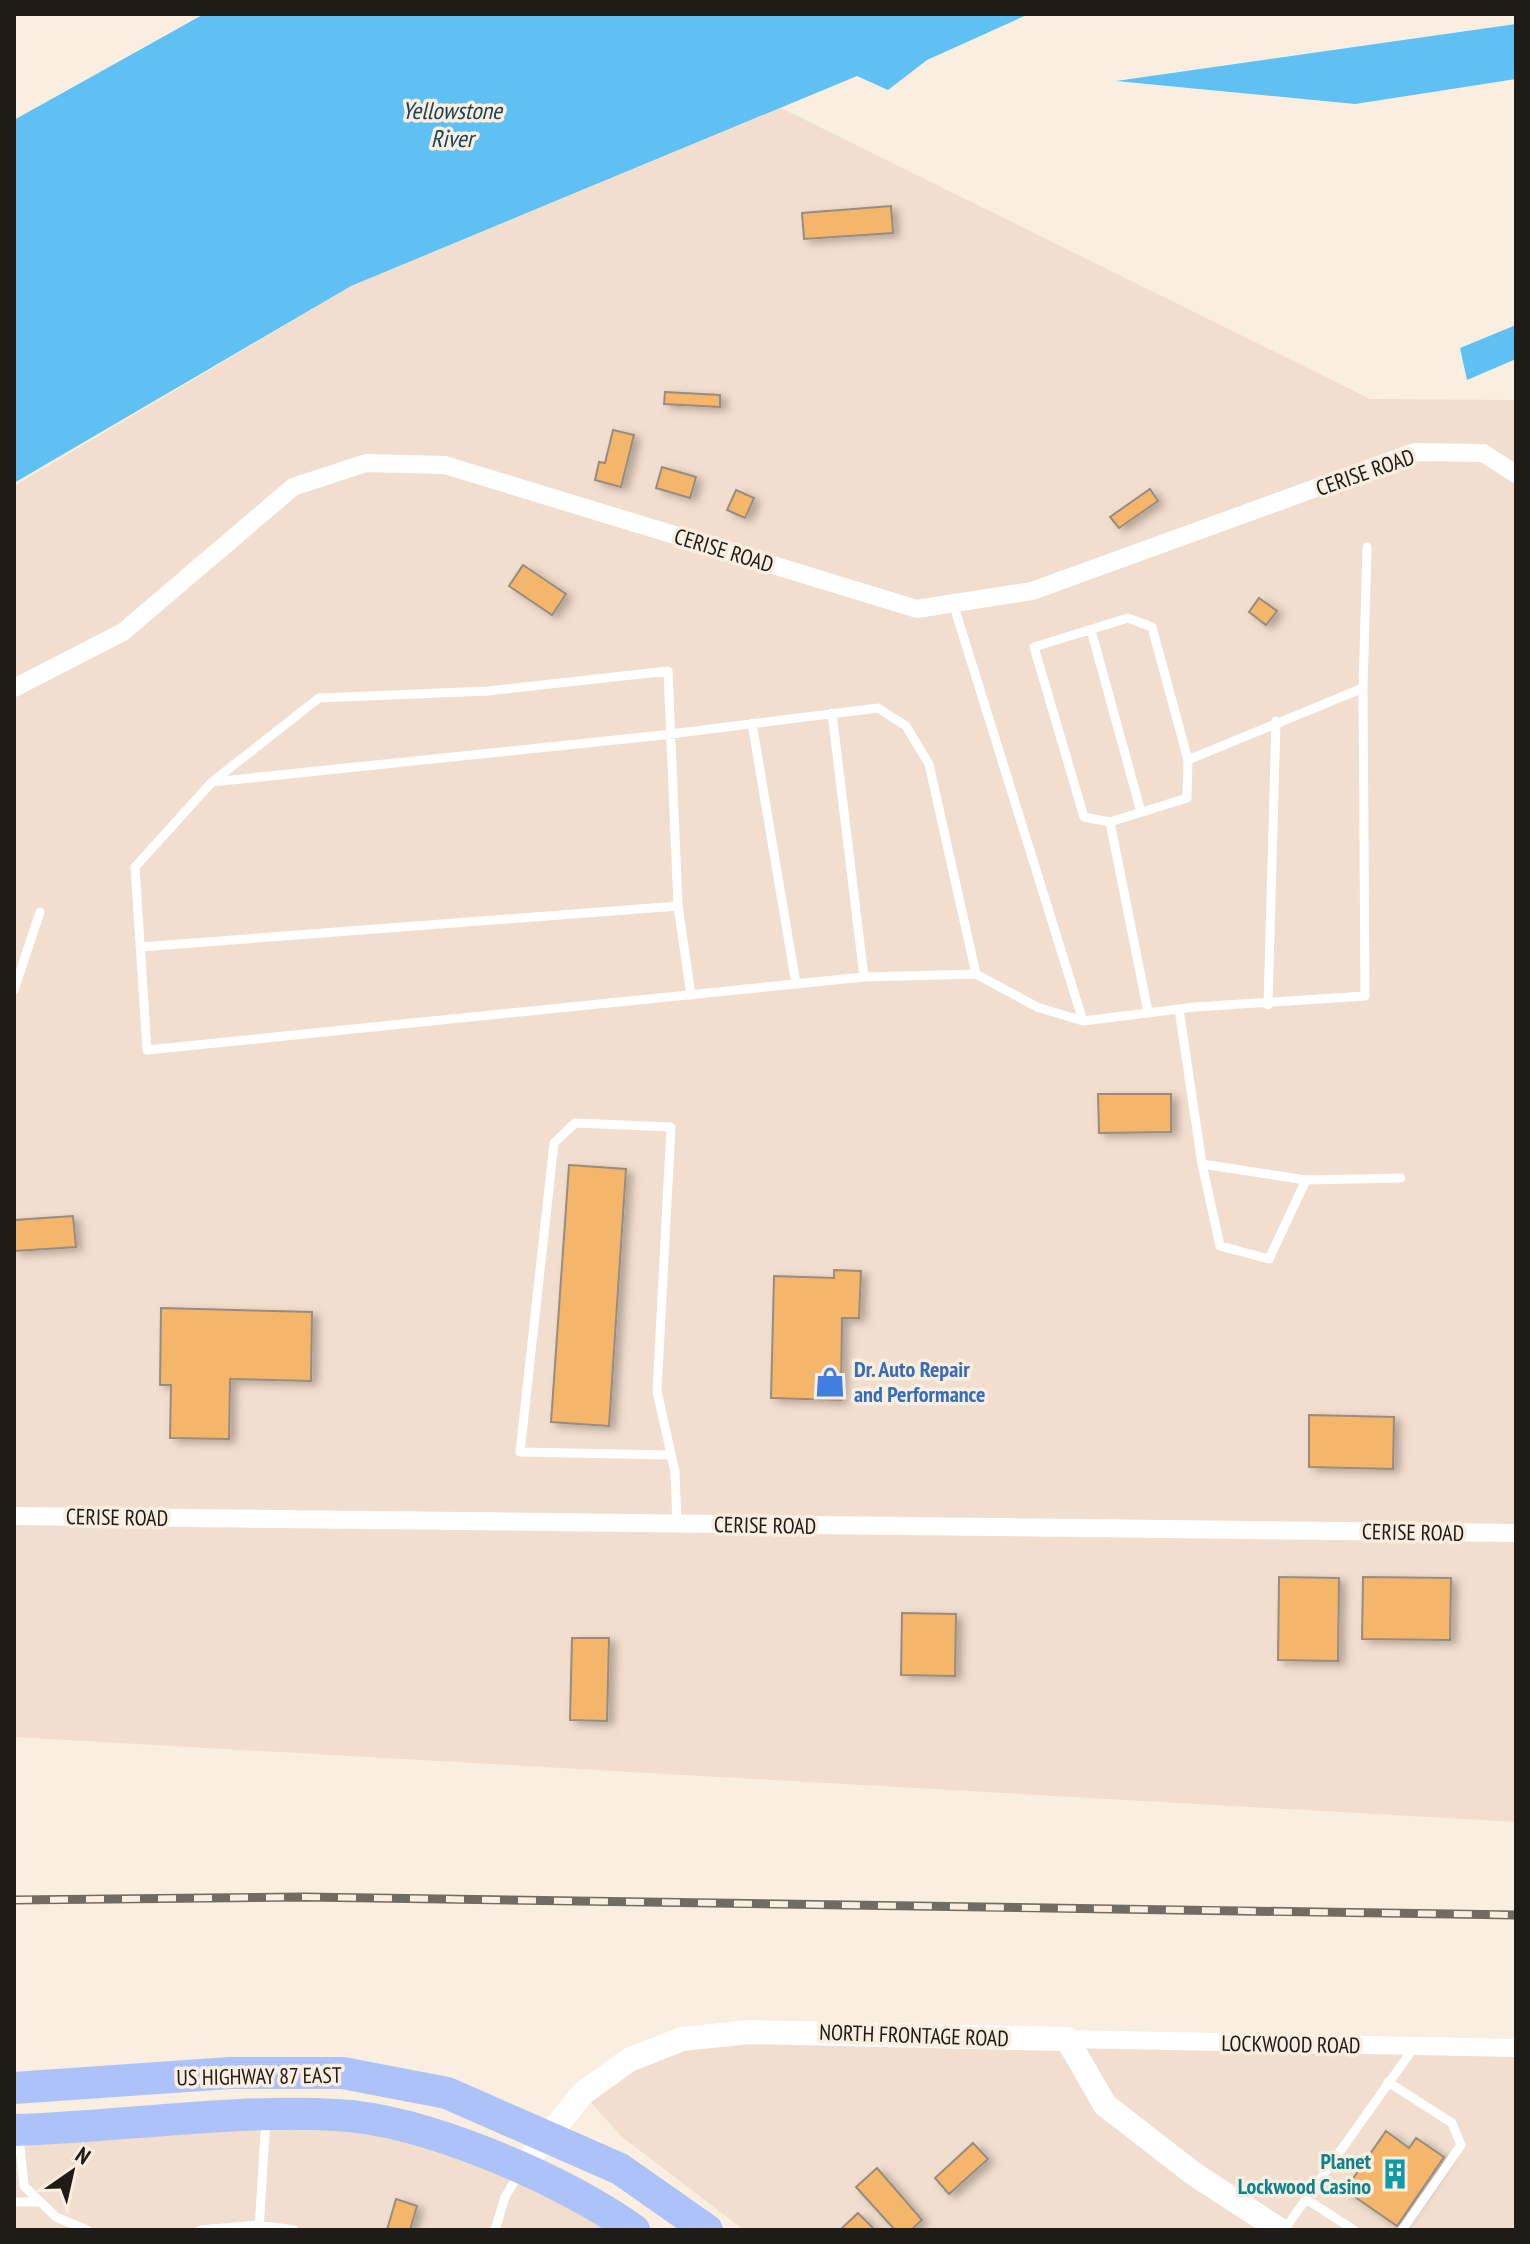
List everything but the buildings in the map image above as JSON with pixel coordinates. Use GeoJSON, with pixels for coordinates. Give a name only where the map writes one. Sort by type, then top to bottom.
{"type":"FeatureCollection","features":[{"type":"Feature","properties":{"kind":"highway","name":"US HIGHWAY 87 EAST"},"geometry":{"type":"LineString","coordinates":[[14,2088],[230,2073],[343,2073],[447,2093],[620,2169],[707,2230]]}},
{"type":"Feature","properties":{"kind":"highway","name":"US HIGHWAY 87 EAST"},"geometry":{"type":"LineString","coordinates":[[16,2130],[266,2115],[339,2115],[435,2134],[599,2205],[634,2230]]}},
{"type":"Feature","properties":{"kind":"street","name":"CERISE ROAD"},"geometry":{"type":"LineString","coordinates":[[14,688],[123,632],[293,487],[366,463],[445,465],[917,609],[1032,591],[1415,452],[1483,453],[1516,474]]}},
{"type":"Feature","properties":{"kind":"street","name":"CERISE ROAD"},"geometry":{"type":"LineString","coordinates":[[14,1516],[1516,1533]]}},
{"type":"Feature","properties":{"kind":"street","name":"NORTH FRONTAGE ROAD"},"geometry":{"type":"LineString","coordinates":[[521,2169],[583,2093],[629,2060],[682,2039],[749,2032],[1067,2039]]}},
{"type":"Feature","properties":{"kind":"street","name":"LOCKWOOD ROAD"},"geometry":{"type":"LineString","coordinates":[[1067,2039],[1516,2048]]}},
{"type":"Feature","properties":{"kind":"street"},"geometry":{"type":"LineString","coordinates":[[1067,2039],[1105,2105],[1194,2174],[1282,2230]]}},
{"type":"Feature","properties":{"kind":"lane"},"geometry":{"type":"LineString","coordinates":[[691,995],[678,906],[668,671],[488,691],[319,698],[212,782],[135,867],[147,1050],[691,995],[864,977],[976,974],[1037,1007],[1083,1021],[1179,1009],[1365,996],[1363,688],[1367,547]]}},
{"type":"Feature","properties":{"kind":"lane"},"geometry":{"type":"LineString","coordinates":[[953,603],[1083,1021]]}},
{"type":"Feature","properties":{"kind":"lane"},"geometry":{"type":"LineString","coordinates":[[1128,618],[1152,627],[1188,760],[1187,798],[1110,822],[1084,817],[1034,647],[1128,618]]}},
{"type":"Feature","properties":{"kind":"lane"},"geometry":{"type":"LineString","coordinates":[[1091,630],[1141,812]]}},
{"type":"Feature","properties":{"kind":"lane"},"geometry":{"type":"LineString","coordinates":[[1188,760],[1276,721],[1363,688]]}},
{"type":"Feature","properties":{"kind":"lane"},"geometry":{"type":"LineString","coordinates":[[212,782],[669,734],[878,708],[906,726],[929,764],[976,974]]}},
{"type":"Feature","properties":{"kind":"lane"},"geometry":{"type":"LineString","coordinates":[[832,713],[864,977]]}},
{"type":"Feature","properties":{"kind":"lane"},"geometry":{"type":"LineString","coordinates":[[1268,1005],[1276,721]]}},
{"type":"Feature","properties":{"kind":"lane"},"geometry":{"type":"LineString","coordinates":[[752,723],[796,984]]}},
{"type":"Feature","properties":{"kind":"lane"},"geometry":{"type":"LineString","coordinates":[[1110,822],[1148,1012]]}},
{"type":"Feature","properties":{"kind":"lane"},"geometry":{"type":"LineString","coordinates":[[140,947],[678,906]]}},
{"type":"Feature","properties":{"kind":"lane"},"geometry":{"type":"LineString","coordinates":[[14,990],[40,912]]}},
{"type":"Feature","properties":{"kind":"lane"},"geometry":{"type":"LineString","coordinates":[[1179,1009],[1202,1164],[1220,1246],[1269,1259],[1306,1180]]}},
{"type":"Feature","properties":{"kind":"lane"},"geometry":{"type":"LineString","coordinates":[[670,1455],[520,1452],[554,1143],[575,1123],[671,1127],[657,1391],[675,1472],[677,1524]]}},
{"type":"Feature","properties":{"kind":"lane"},"geometry":{"type":"LineString","coordinates":[[1202,1164],[1306,1180],[1401,1178]]}},
{"type":"Feature","properties":{"kind":"lane"},"geometry":{"type":"LineString","coordinates":[[1282,2230],[1415,2046]]}},
{"type":"Feature","properties":{"kind":"lane"},"geometry":{"type":"LineString","coordinates":[[1388,2082],[1452,2123],[1461,2145],[1402,2230]]}},
{"type":"Feature","properties":{"kind":"lane"},"geometry":{"type":"LineString","coordinates":[[259,2228],[266,2115]]}},
{"type":"Feature","properties":{"kind":"lane"},"geometry":{"type":"LineString","coordinates":[[16,2130],[24,2186],[56,2217],[87,2230]]}},
{"type":"Feature","properties":{"kind":"lane"},"geometry":{"type":"LineString","coordinates":[[495,2230],[505,2197],[521,2169]]}},
{"type":"Feature","properties":{"kind":"lane"},"geometry":{"type":"LineString","coordinates":[[1306,2199],[1354,2230]]}},
{"type":"Feature","properties":{"kind":"lane"},"geometry":{"type":"LineString","coordinates":[[14,2202],[40,2202]]}},
{"type":"Feature","properties":{"kind":"lane"},"geometry":{"type":"LineString","coordinates":[[200,2230],[294,2230]]}},
{"type":"Feature","properties":{"kind":"shaded area"},"geometry":{"type":"Polygon","coordinates":[[[781,108],[1370,399],[1516,400],[1516,1822],[14,1737],[14,486],[351,286],[781,108]]]}},
{"type":"Feature","properties":{"kind":"shaded area"},"geometry":{"type":"Polygon","coordinates":[[[682,2039],[1516,2048],[1516,2230],[744,2230],[621,2136],[583,2093],[682,2039]]]}},
{"type":"Feature","properties":{"kind":"shaded area"},"geometry":{"type":"Polygon","coordinates":[[[266,2115],[435,2134],[634,2230],[14,2230],[14,2129],[266,2115]]]}},
{"type":"Feature","properties":{"kind":"water","name":"Yellowstone River"},"geometry":{"type":"Polygon","coordinates":[[[204,14],[1029,14],[927,60],[888,90],[857,76],[351,286],[14,483],[14,120],[204,14]]]}},
{"type":"Feature","properties":{"kind":"water"},"geometry":{"type":"Polygon","coordinates":[[[1516,24],[1516,79],[1355,104],[1116,81],[1516,24]]]}},
{"type":"Feature","properties":{"kind":"water"},"geometry":{"type":"Polygon","coordinates":[[[1516,325],[1516,359],[1467,380],[1460,348],[1516,325]]]}},
{"type":"Feature","properties":{"kind":"railway"},"geometry":{"type":"LineString","coordinates":[[14,1900],[304,1897],[1516,1915]]}},
{"type":"Feature","properties":{"kind":"place","name":"Dr. Auto Repair and Performance"},"geometry":{"type":"Point","coordinates":[830,1382]}},
{"type":"Feature","properties":{"kind":"place","name":"Planet Lockwood Casino"},"geometry":{"type":"Point","coordinates":[1395,2174]}}]}
